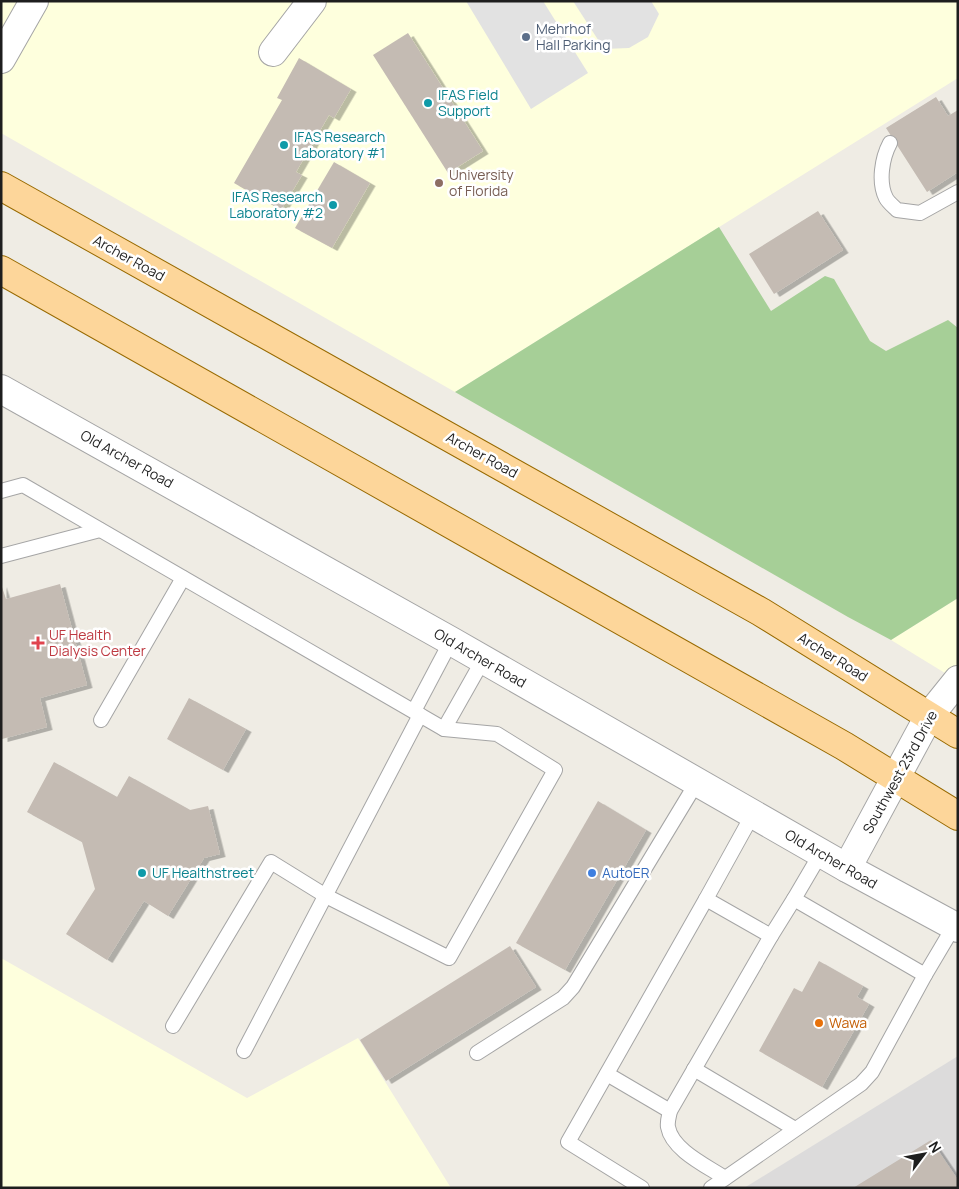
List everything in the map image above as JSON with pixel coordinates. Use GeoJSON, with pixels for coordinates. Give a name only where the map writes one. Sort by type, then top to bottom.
{"type":"FeatureCollection","features":[{"type":"Feature","properties":{"kind":"main road","name":"Archer Road"},"geometry":{"type":"LineString","coordinates":[[1,186],[752,607],[958,734]]}},
{"type":"Feature","properties":{"kind":"main road"},"geometry":{"type":"LineString","coordinates":[[1,270],[835,741],[897,777],[958,816]]}},
{"type":"Feature","properties":{"kind":"street"},"geometry":{"type":"LineString","coordinates":[[1,60],[34,1]]}},
{"type":"Feature","properties":{"kind":"street"},"geometry":{"type":"LineString","coordinates":[[273,52],[312,1]]}},
{"type":"Feature","properties":{"kind":"street","name":"Old Archer Road"},"geometry":{"type":"LineString","coordinates":[[1,388],[451,641],[847,868],[956,927]]}},
{"type":"Feature","properties":{"kind":"street","name":"Southwest 23rd Drive"},"geometry":{"type":"LineString","coordinates":[[847,868],[929,716],[958,680]]}},
{"type":"Feature","properties":{"kind":"lane"},"geometry":{"type":"LineString","coordinates":[[890,143],[885,152],[882,177],[886,198],[897,210],[920,213],[958,192]]}},
{"type":"Feature","properties":{"kind":"lane"},"geometry":{"type":"LineString","coordinates":[[1,491],[23,485],[444,729],[497,734],[555,770],[449,958],[326,896],[271,862],[173,1026]]}},
{"type":"Feature","properties":{"kind":"lane"},"geometry":{"type":"LineString","coordinates":[[1,556],[100,530]]}},
{"type":"Feature","properties":{"kind":"lane"},"geometry":{"type":"LineString","coordinates":[[102,720],[183,578]]}},
{"type":"Feature","properties":{"kind":"lane"},"geometry":{"type":"LineString","coordinates":[[244,1051],[326,896],[451,641]]}},
{"type":"Feature","properties":{"kind":"lane"},"geometry":{"type":"LineString","coordinates":[[444,729],[483,660]]}},
{"type":"Feature","properties":{"kind":"lane"},"geometry":{"type":"LineString","coordinates":[[477,1054],[556,1002],[573,987],[697,782]]}},
{"type":"Feature","properties":{"kind":"lane"},"geometry":{"type":"LineString","coordinates":[[642,1188],[568,1142],[753,814]]}},
{"type":"Feature","properties":{"kind":"lane"},"geometry":{"type":"LineString","coordinates":[[725,1178],[683,1150],[672,1140],[667,1126],[670,1111],[821,853]]}},
{"type":"Feature","properties":{"kind":"lane"},"geometry":{"type":"LineString","coordinates":[[706,899],[772,936]]}},
{"type":"Feature","properties":{"kind":"lane"},"geometry":{"type":"LineString","coordinates":[[794,899],[925,975]]}},
{"type":"Feature","properties":{"kind":"lane"},"geometry":{"type":"LineString","coordinates":[[711,1188],[861,1084],[872,1072],[925,975],[956,927]]}},
{"type":"Feature","properties":{"kind":"lane"},"geometry":{"type":"LineString","coordinates":[[694,1069],[795,1129]]}},
{"type":"Feature","properties":{"kind":"lane"},"geometry":{"type":"LineString","coordinates":[[606,1074],[670,1111]]}},
{"type":"Feature","properties":{"kind":"shaded area","name":"University of Florida"},"geometry":{"type":"Polygon","coordinates":[[[1,1],[958,1],[958,78],[455,392],[1,133],[1,1]]]}},
{"type":"Feature","properties":{"kind":"shaded area","name":"Mehrhof Hall Parking"},"geometry":{"type":"Polygon","coordinates":[[[466,1],[543,1],[588,73],[531,109],[466,1]]]}},
{"type":"Feature","properties":{"kind":"shaded area","name":"Mehrhof Hall Parking"},"geometry":{"type":"Polygon","coordinates":[[[573,1],[651,1],[659,14],[648,37],[629,48],[604,49],[573,1]]]}},
{"type":"Feature","properties":{"kind":"shaded area"},"geometry":{"type":"Polygon","coordinates":[[[958,598],[958,681],[891,640],[958,598]]]}},
{"type":"Feature","properties":{"kind":"shaded area"},"geometry":{"type":"Polygon","coordinates":[[[1,958],[247,1098],[358,1038],[451,1188],[1,1188],[1,958]]]}},
{"type":"Feature","properties":{"kind":"shaded area"},"geometry":{"type":"Polygon","coordinates":[[[958,1056],[958,1188],[744,1188],[958,1056]]]}},
{"type":"Feature","properties":{"kind":"green space"},"geometry":{"type":"Polygon","coordinates":[[[719,227],[771,311],[825,276],[834,279],[870,341],[886,351],[948,320],[958,328],[958,598],[891,640],[455,392],[719,227]]]}},
{"type":"Feature","properties":{"kind":"building","name":"IFAS Field Support"},"geometry":{"type":"Polygon","coordinates":[[[408,33],[483,151],[448,173],[373,55],[408,33]]]}},
{"type":"Feature","properties":{"kind":"building","name":"IFAS Research Laboratory #1"},"geometry":{"type":"Polygon","coordinates":[[[299,58],[351,89],[334,118],[329,115],[296,172],[302,175],[281,210],[234,183],[282,100],[277,98],[299,58]]]}},
{"type":"Feature","properties":{"kind":"building"},"geometry":{"type":"Polygon","coordinates":[[[936,97],[948,116],[958,110],[958,172],[927,192],[886,128],[936,97]]]}},
{"type":"Feature","properties":{"kind":"building","name":"IFAS Research Laboratory #2"},"geometry":{"type":"Polygon","coordinates":[[[334,162],[370,183],[332,248],[295,228],[334,162]]]}},
{"type":"Feature","properties":{"kind":"building"},"geometry":{"type":"Polygon","coordinates":[[[818,211],[843,250],[774,294],[749,254],[818,211]]]}},
{"type":"Feature","properties":{"kind":"building","name":"UF Health Dialysis Center"},"geometry":{"type":"Polygon","coordinates":[[[1,584],[6,599],[60,584],[87,685],[40,698],[47,727],[2,739],[1,584]]]}},
{"type":"Feature","properties":{"kind":"building"},"geometry":{"type":"Polygon","coordinates":[[[189,698],[246,729],[223,770],[167,739],[189,698]]]}},
{"type":"Feature","properties":{"kind":"building","name":"UF Healthstreet"},"geometry":{"type":"Polygon","coordinates":[[[54,762],[117,797],[129,776],[190,810],[208,806],[220,854],[204,858],[168,916],[144,901],[107,960],[66,934],[95,889],[82,842],[27,812],[54,762]]]}},
{"type":"Feature","properties":{"kind":"building"},"geometry":{"type":"Polygon","coordinates":[[[598,801],[646,830],[565,970],[516,943],[598,801]]]}},
{"type":"Feature","properties":{"kind":"building"},"geometry":{"type":"Polygon","coordinates":[[[510,946],[536,987],[386,1081],[360,1040],[510,946]]]}},
{"type":"Feature","properties":{"kind":"building"},"geometry":{"type":"Polygon","coordinates":[[[819,961],[863,986],[857,997],[869,1004],[822,1087],[759,1051],[794,988],[802,992],[819,961]]]}},
{"type":"Feature","properties":{"kind":"building"},"geometry":{"type":"Polygon","coordinates":[[[931,1140],[958,1180],[958,1188],[853,1188],[931,1140]]]}},
{"type":"Feature","properties":{"kind":"place","name":"Mehrhof Hall Parking"},"geometry":{"type":"Point","coordinates":[526,37]}},
{"type":"Feature","properties":{"kind":"place","name":"IFAS Field Support"},"geometry":{"type":"Point","coordinates":[428,103]}},
{"type":"Feature","properties":{"kind":"place","name":"IFAS Research Laboratory #1"},"geometry":{"type":"Point","coordinates":[284,145]}},
{"type":"Feature","properties":{"kind":"place","name":"University of Florida"},"geometry":{"type":"Point","coordinates":[439,183]}},
{"type":"Feature","properties":{"kind":"place","name":"IFAS Research Laboratory #2"},"geometry":{"type":"Point","coordinates":[333,205]}},
{"type":"Feature","properties":{"kind":"place","name":"UF Health Dialysis Center"},"geometry":{"type":"Point","coordinates":[38,643]}},
{"type":"Feature","properties":{"kind":"place","name":"UF Healthstreet"},"geometry":{"type":"Point","coordinates":[142,873]}},
{"type":"Feature","properties":{"kind":"place","name":"AutoER"},"geometry":{"type":"Point","coordinates":[592,873]}},
{"type":"Feature","properties":{"kind":"place","name":"Wawa"},"geometry":{"type":"Point","coordinates":[819,1023]}}]}
